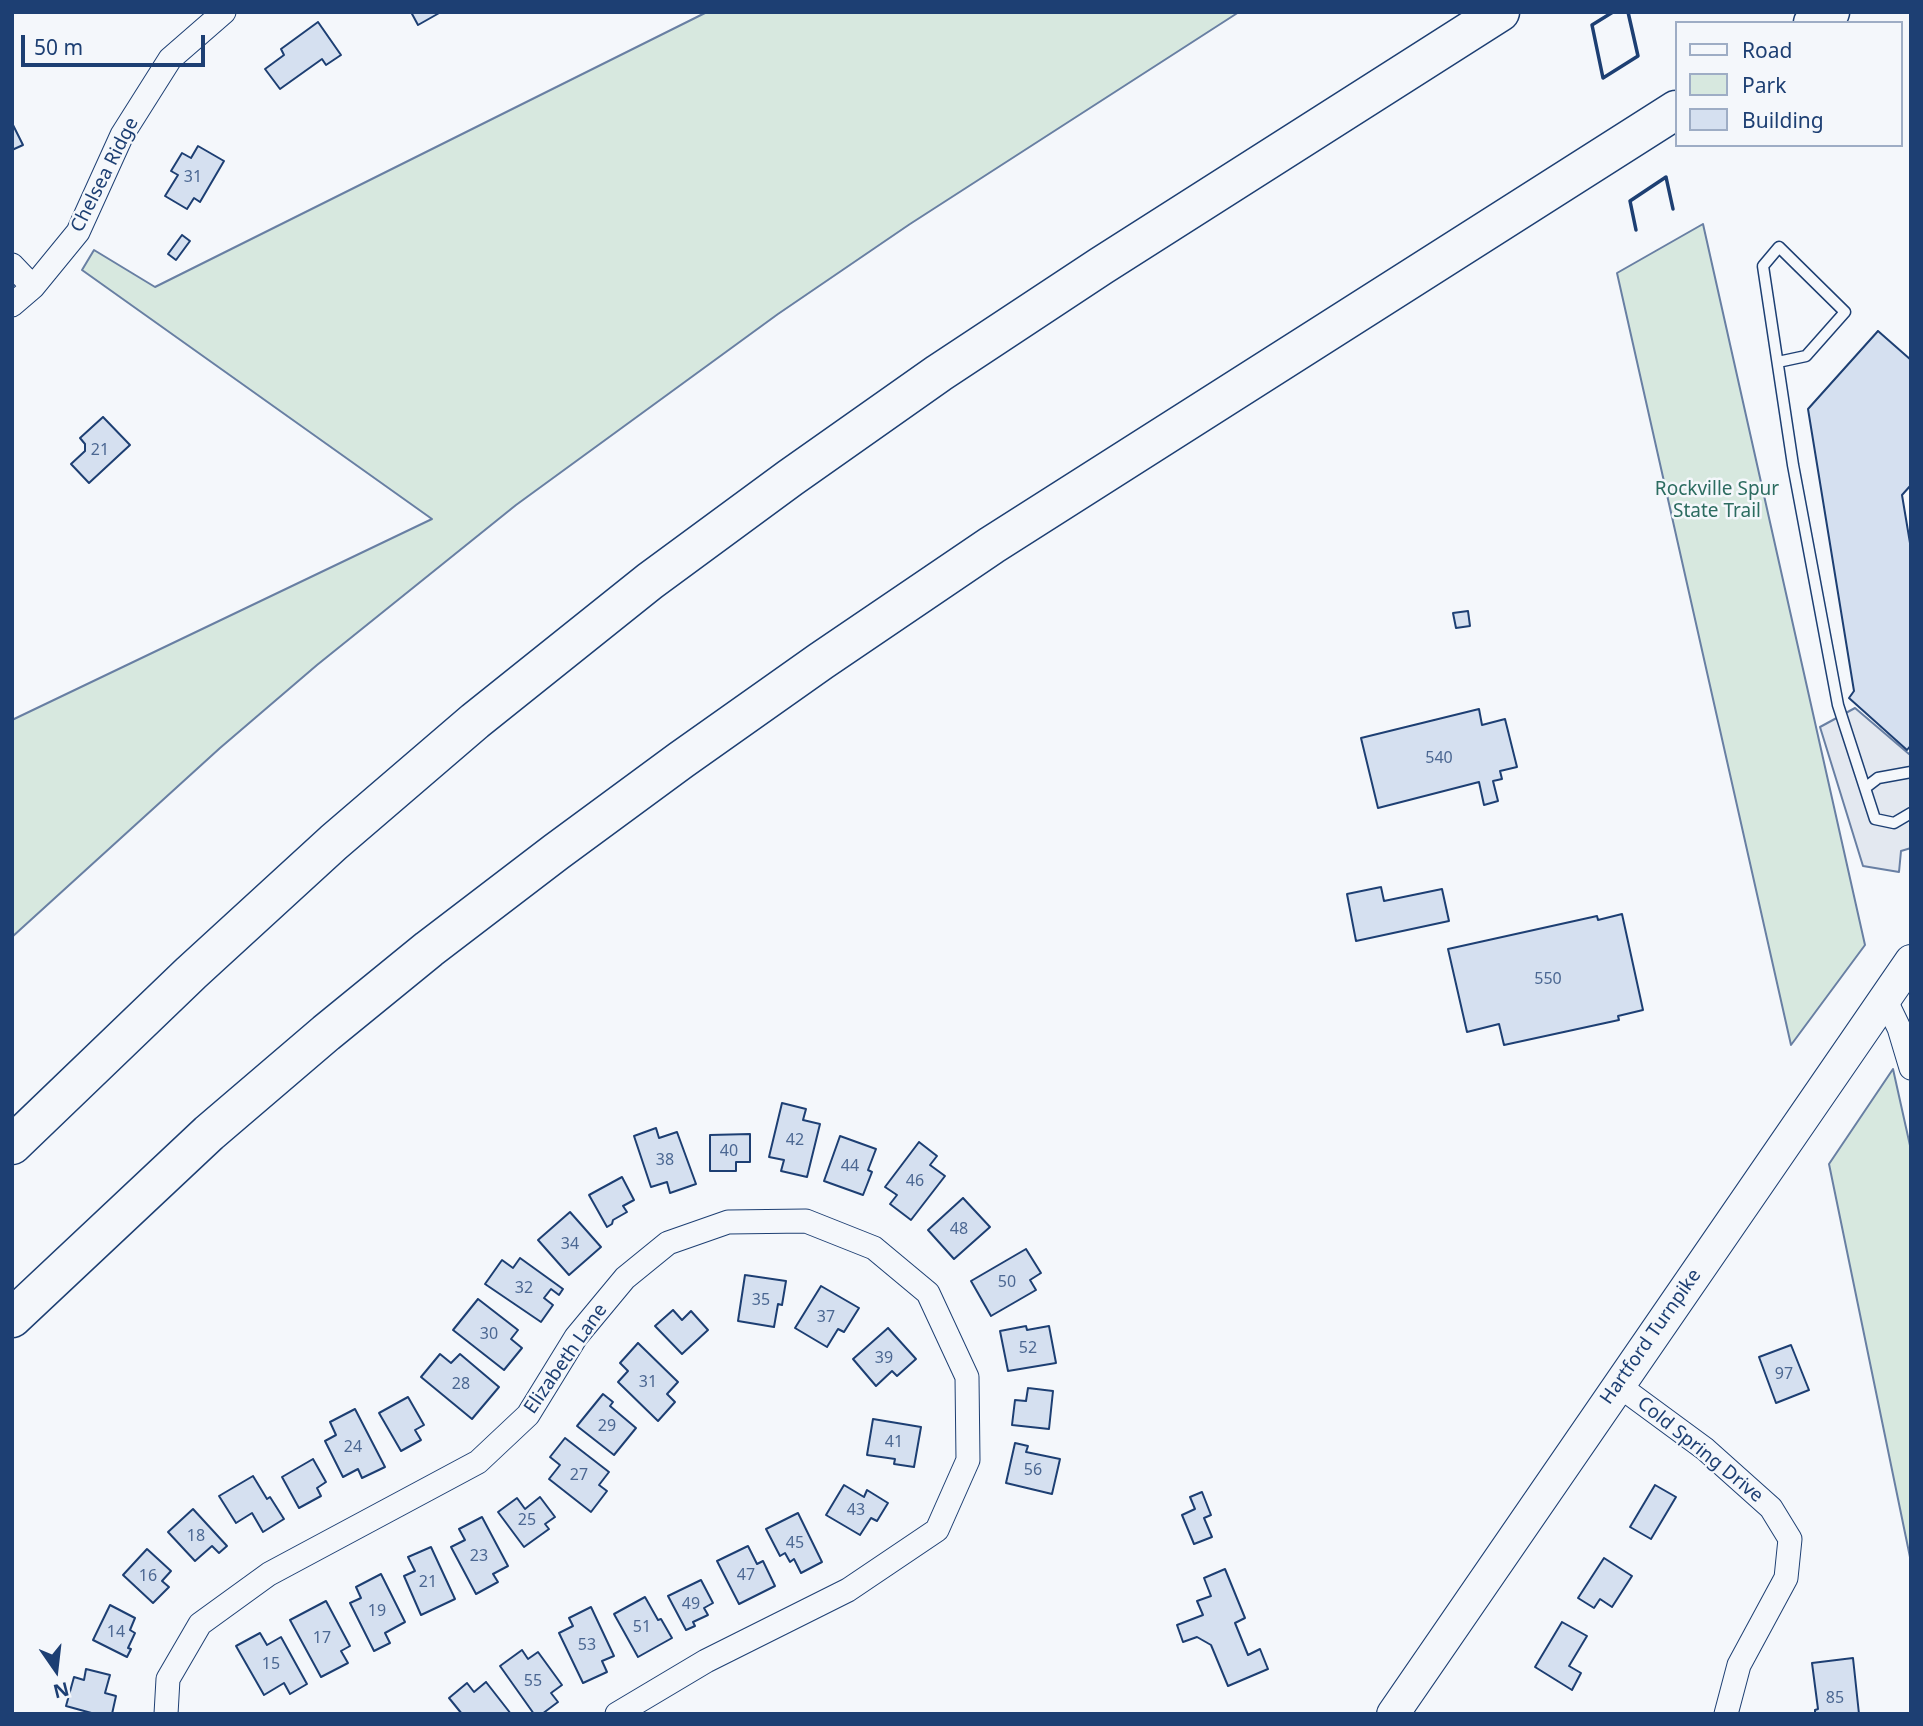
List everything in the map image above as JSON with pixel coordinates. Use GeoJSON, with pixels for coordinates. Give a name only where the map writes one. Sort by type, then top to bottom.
{"type":"FeatureCollection","features":[{"type":"Feature","properties":{"kind":"highway"},"geometry":{"type":"LineString","coordinates":[[12,1145],[191,973],[334,842],[475,721],[640,589],[790,478],[973,351],[1101,266],[1500,12]]}},
{"type":"Feature","properties":{"kind":"highway"},"geometry":{"type":"LineString","coordinates":[[12,1318],[209,1133],[326,1033],[513,884],[681,760],[992,545],[1674,111]]}},
{"type":"Feature","properties":{"kind":"main road","name":"Hartford Turnpike"},"geometry":{"type":"LineString","coordinates":[[1393,1714],[1911,961]]}},
{"type":"Feature","properties":{"kind":"street","name":"Chelsea Ridge"},"geometry":{"type":"LineString","coordinates":[[12,305],[33,287],[78,232],[122,135],[170,59],[224,12]]}},
{"type":"Feature","properties":{"kind":"street"},"geometry":{"type":"LineString","coordinates":[[12,265],[33,287]]}},
{"type":"Feature","properties":{"kind":"street"},"geometry":{"type":"LineString","coordinates":[[1885,999],[1899,1028],[1911,1068]]}},
{"type":"Feature","properties":{"kind":"street","name":"Elizabeth Lane"},"geometry":{"type":"LineString","coordinates":[[166,1714],[168,1679],[200,1624],[269,1574],[478,1462],[528,1415],[576,1338],[625,1278],[668,1243],[728,1222],[806,1222],[874,1248],[928,1293],[967,1377],[968,1460],[937,1530],[848,1590],[706,1661],[617,1714]]}},
{"type":"Feature","properties":{"kind":"street","name":"Cold Spring Drive"},"geometry":{"type":"LineString","coordinates":[[1618,1385],[1704,1449],[1771,1508],[1790,1539],[1786,1577],[1739,1665],[1727,1714]]}},
{"type":"Feature","properties":{"kind":"lane"},"geometry":{"type":"LineString","coordinates":[[1778,362],[1806,356],[1845,312],[1779,247],[1763,266],[1793,465],[1838,705],[1875,819],[1894,823],[1911,813]]}},
{"type":"Feature","properties":{"kind":"lane"},"geometry":{"type":"LineString","coordinates":[[1865,788],[1878,778],[1911,772]]}},
{"type":"Feature","properties":{"kind":"green space"},"geometry":{"type":"Polygon","coordinates":[[[707,12],[1239,12],[910,224],[778,314],[516,505],[317,665],[220,748],[12,937],[12,720],[432,519],[82,270],[94,250],[155,287],[707,12]]]}},
{"type":"Feature","properties":{"kind":"green space","name":"Rockville Spur State Trail"},"geometry":{"type":"Polygon","coordinates":[[[1703,224],[1865,945],[1791,1045],[1617,273],[1703,224]]]}},
{"type":"Feature","properties":{"kind":"green space"},"geometry":{"type":"Polygon","coordinates":[[[1893,1069],[1911,1150],[1911,1562],[1829,1164],[1893,1069]]]}},
{"type":"Feature","properties":{"kind":"shaded area"},"geometry":{"type":"Polygon","coordinates":[[[1855,708],[1909,754],[1911,752],[1911,848],[1901,851],[1899,872],[1863,866],[1820,727],[1855,708]]]}},
{"type":"Feature","properties":{"kind":"building"},"geometry":{"type":"Polygon","coordinates":[[[411,12],[441,12],[418,25],[411,12]]]}},
{"type":"Feature","properties":{"kind":"building"},"geometry":{"type":"Polygon","coordinates":[[[318,22],[341,55],[326,65],[322,59],[280,89],[265,69],[284,55],[281,49],[318,22]]]}},
{"type":"Feature","properties":{"kind":"building"},"geometry":{"type":"Polygon","coordinates":[[[12,123],[23,145],[12,150],[12,123]]]}},
{"type":"Feature","properties":{"kind":"building"},"geometry":{"type":"Polygon","coordinates":[[[198,146],[224,161],[200,202],[194,198],[187,209],[165,196],[178,175],[171,171],[182,153],[191,158],[198,146]]]}},
{"type":"Feature","properties":{"kind":"building"},"geometry":{"type":"Polygon","coordinates":[[[182,235],[190,241],[176,260],[168,254],[182,235]]]}},
{"type":"Feature","properties":{"kind":"building"},"geometry":{"type":"Polygon","coordinates":[[[1878,331],[1911,360],[1911,485],[1902,495],[1911,549],[1911,745],[1907,750],[1849,698],[1854,691],[1808,409],[1878,331]]]}},
{"type":"Feature","properties":{"kind":"building"},"geometry":{"type":"Polygon","coordinates":[[[103,417],[130,445],[89,483],[71,464],[85,451],[85,444],[80,438],[103,417]]]}},
{"type":"Feature","properties":{"kind":"building"},"geometry":{"type":"Polygon","coordinates":[[[1468,611],[1470,626],[1456,628],[1453,613],[1468,611]]]}},
{"type":"Feature","properties":{"kind":"building"},"geometry":{"type":"Polygon","coordinates":[[[1479,709],[1482,725],[1505,719],[1517,767],[1500,771],[1502,779],[1493,781],[1498,801],[1484,805],[1479,782],[1378,808],[1361,738],[1479,709]]]}},
{"type":"Feature","properties":{"kind":"building"},"geometry":{"type":"Polygon","coordinates":[[[1381,887],[1384,901],[1442,889],[1449,921],[1356,941],[1347,894],[1381,887]]]}},
{"type":"Feature","properties":{"kind":"building"},"geometry":{"type":"Polygon","coordinates":[[[1622,914],[1643,1010],[1618,1016],[1619,1020],[1504,1045],[1499,1024],[1467,1032],[1448,949],[1597,916],[1598,920],[1622,914]]]}},
{"type":"Feature","properties":{"kind":"building"},"geometry":{"type":"Polygon","coordinates":[[[782,1103],[806,1109],[803,1120],[820,1124],[807,1177],[781,1171],[784,1160],[769,1157],[782,1103]]]}},
{"type":"Feature","properties":{"kind":"building"},"geometry":{"type":"Polygon","coordinates":[[[656,1128],[659,1138],[677,1132],[696,1184],[670,1193],[667,1182],[651,1187],[634,1136],[656,1128]]]}},
{"type":"Feature","properties":{"kind":"building"},"geometry":{"type":"Polygon","coordinates":[[[750,1134],[750,1162],[736,1162],[736,1171],[710,1171],[710,1135],[750,1134]]]}},
{"type":"Feature","properties":{"kind":"building"},"geometry":{"type":"Polygon","coordinates":[[[840,1136],[876,1149],[868,1170],[872,1172],[863,1195],[824,1181],[840,1136]]]}},
{"type":"Feature","properties":{"kind":"building"},"geometry":{"type":"Polygon","coordinates":[[[919,1142],[937,1156],[930,1165],[945,1176],[911,1220],[890,1204],[897,1195],[885,1187],[919,1142]]]}},
{"type":"Feature","properties":{"kind":"building"},"geometry":{"type":"Polygon","coordinates":[[[622,1177],[634,1200],[623,1206],[627,1212],[607,1227],[589,1195],[622,1177]]]}},
{"type":"Feature","properties":{"kind":"building"},"geometry":{"type":"Polygon","coordinates":[[[963,1198],[990,1227],[954,1259],[928,1230],[963,1198]]]}},
{"type":"Feature","properties":{"kind":"building"},"geometry":{"type":"Polygon","coordinates":[[[570,1212],[601,1247],[569,1275],[538,1240],[570,1212]]]}},
{"type":"Feature","properties":{"kind":"building"},"geometry":{"type":"Polygon","coordinates":[[[1026,1249],[1041,1273],[1030,1280],[1036,1290],[991,1316],[971,1281],[1026,1249]]]}},
{"type":"Feature","properties":{"kind":"building"},"geometry":{"type":"Polygon","coordinates":[[[520,1258],[563,1289],[559,1295],[551,1289],[544,1298],[553,1305],[541,1322],[485,1284],[502,1260],[513,1268],[520,1258]]]}},
{"type":"Feature","properties":{"kind":"building"},"geometry":{"type":"Polygon","coordinates":[[[745,1275],[786,1281],[782,1305],[778,1304],[774,1327],[738,1321],[745,1275]]]}},
{"type":"Feature","properties":{"kind":"building"},"geometry":{"type":"Polygon","coordinates":[[[821,1286],[859,1308],[844,1332],[838,1329],[827,1347],[795,1328],[821,1286]]]}},
{"type":"Feature","properties":{"kind":"building"},"geometry":{"type":"Polygon","coordinates":[[[478,1299],[518,1330],[511,1339],[522,1348],[504,1370],[453,1330],[478,1299]]]}},
{"type":"Feature","properties":{"kind":"building"},"geometry":{"type":"Polygon","coordinates":[[[673,1310],[682,1320],[691,1311],[708,1330],[682,1354],[655,1326],[673,1310]]]}},
{"type":"Feature","properties":{"kind":"building"},"geometry":{"type":"Polygon","coordinates":[[[1026,1326],[1027,1330],[1049,1326],[1056,1363],[1008,1371],[1000,1331],[1026,1326]]]}},
{"type":"Feature","properties":{"kind":"building"},"geometry":{"type":"Polygon","coordinates":[[[888,1328],[916,1359],[897,1376],[892,1371],[876,1386],[853,1359],[888,1328]]]}},
{"type":"Feature","properties":{"kind":"building"},"geometry":{"type":"Polygon","coordinates":[[[638,1343],[678,1382],[667,1394],[675,1402],[658,1421],[618,1382],[628,1371],[620,1363],[638,1343]]]}},
{"type":"Feature","properties":{"kind":"building"},"geometry":{"type":"Polygon","coordinates":[[[1791,1345],[1809,1390],[1776,1403],[1759,1357],[1791,1345]]]}},
{"type":"Feature","properties":{"kind":"building"},"geometry":{"type":"Polygon","coordinates":[[[440,1354],[451,1363],[460,1354],[499,1387],[472,1419],[421,1377],[440,1354]]]}},
{"type":"Feature","properties":{"kind":"building"},"geometry":{"type":"Polygon","coordinates":[[[1028,1388],[1053,1391],[1049,1429],[1012,1425],[1015,1400],[1026,1401],[1028,1388]]]}},
{"type":"Feature","properties":{"kind":"building"},"geometry":{"type":"Polygon","coordinates":[[[603,1394],[613,1402],[610,1406],[636,1428],[614,1455],[577,1426],[603,1394]]]}},
{"type":"Feature","properties":{"kind":"building"},"geometry":{"type":"Polygon","coordinates":[[[408,1397],[424,1425],[415,1430],[421,1440],[401,1451],[379,1413],[408,1397]]]}},
{"type":"Feature","properties":{"kind":"building"},"geometry":{"type":"Polygon","coordinates":[[[355,1409],[385,1467],[362,1478],[358,1469],[343,1477],[325,1441],[336,1435],[330,1422],[355,1409]]]}},
{"type":"Feature","properties":{"kind":"building"},"geometry":{"type":"Polygon","coordinates":[[[873,1419],[921,1427],[914,1467],[894,1464],[895,1459],[867,1455],[873,1419]]]}},
{"type":"Feature","properties":{"kind":"building"},"geometry":{"type":"Polygon","coordinates":[[[565,1438],[609,1472],[599,1485],[607,1491],[591,1512],[549,1479],[560,1465],[550,1457],[565,1438]]]}},
{"type":"Feature","properties":{"kind":"building"},"geometry":{"type":"Polygon","coordinates":[[[1015,1443],[1028,1446],[1026,1452],[1060,1459],[1052,1494],[1006,1483],[1015,1443]]]}},
{"type":"Feature","properties":{"kind":"building"},"geometry":{"type":"Polygon","coordinates":[[[313,1459],[326,1482],[317,1488],[321,1496],[299,1508],[282,1477],[313,1459]]]}},
{"type":"Feature","properties":{"kind":"building"},"geometry":{"type":"Polygon","coordinates":[[[253,1476],[284,1519],[263,1532],[252,1513],[236,1523],[219,1496],[253,1476]]]}},
{"type":"Feature","properties":{"kind":"building"},"geometry":{"type":"Polygon","coordinates":[[[844,1485],[864,1497],[867,1490],[888,1503],[877,1521],[871,1518],[860,1535],[826,1515],[844,1485]]]}},
{"type":"Feature","properties":{"kind":"building"},"geometry":{"type":"Polygon","coordinates":[[[1655,1485],[1676,1497],[1651,1539],[1630,1527],[1655,1485]]]}},
{"type":"Feature","properties":{"kind":"building"},"geometry":{"type":"Polygon","coordinates":[[[1202,1492],[1211,1515],[1204,1518],[1212,1537],[1194,1544],[1182,1515],[1195,1509],[1190,1497],[1202,1492]]]}},
{"type":"Feature","properties":{"kind":"building"},"geometry":{"type":"Polygon","coordinates":[[[540,1497],[555,1517],[545,1524],[549,1529],[524,1547],[498,1512],[517,1498],[525,1509],[540,1497]]]}},
{"type":"Feature","properties":{"kind":"building"},"geometry":{"type":"Polygon","coordinates":[[[193,1509],[227,1546],[219,1553],[212,1546],[195,1561],[168,1532],[193,1509]]]}},
{"type":"Feature","properties":{"kind":"building"},"geometry":{"type":"Polygon","coordinates":[[[798,1513],[822,1562],[801,1573],[794,1559],[790,1562],[785,1553],[780,1556],[766,1529],[798,1513]]]}},
{"type":"Feature","properties":{"kind":"building"},"geometry":{"type":"Polygon","coordinates":[[[482,1517],[508,1566],[493,1574],[498,1582],[476,1594],[451,1547],[465,1540],[459,1529],[482,1517]]]}},
{"type":"Feature","properties":{"kind":"building"},"geometry":{"type":"Polygon","coordinates":[[[748,1546],[757,1564],[763,1561],[775,1586],[739,1604],[717,1561],[748,1546]]]}},
{"type":"Feature","properties":{"kind":"building"},"geometry":{"type":"Polygon","coordinates":[[[431,1547],[455,1599],[421,1615],[404,1576],[415,1571],[408,1557],[431,1547]]]}},
{"type":"Feature","properties":{"kind":"building"},"geometry":{"type":"Polygon","coordinates":[[[147,1549],[171,1571],[162,1581],[169,1587],[153,1603],[123,1575],[147,1549]]]}},
{"type":"Feature","properties":{"kind":"building"},"geometry":{"type":"Polygon","coordinates":[[[1604,1558],[1632,1576],[1612,1607],[1600,1599],[1594,1608],[1578,1598],[1604,1558]]]}},
{"type":"Feature","properties":{"kind":"building"},"geometry":{"type":"Polygon","coordinates":[[[1225,1569],[1245,1618],[1235,1623],[1248,1655],[1260,1649],[1268,1669],[1228,1686],[1211,1645],[1197,1637],[1183,1642],[1177,1625],[1203,1615],[1197,1601],[1211,1596],[1204,1578],[1225,1569]]]}},
{"type":"Feature","properties":{"kind":"building"},"geometry":{"type":"Polygon","coordinates":[[[381,1574],[405,1622],[385,1633],[390,1643],[374,1651],[350,1603],[361,1598],[356,1587],[381,1574]]]}},
{"type":"Feature","properties":{"kind":"building"},"geometry":{"type":"Polygon","coordinates":[[[701,1580],[713,1603],[704,1608],[708,1615],[693,1622],[695,1626],[686,1630],[668,1596],[701,1580]]]}},
{"type":"Feature","properties":{"kind":"building"},"geometry":{"type":"Polygon","coordinates":[[[645,1597],[672,1638],[638,1657],[614,1614],[645,1597]]]}},
{"type":"Feature","properties":{"kind":"building"},"geometry":{"type":"Polygon","coordinates":[[[326,1601],[350,1646],[341,1651],[348,1663],[321,1677],[290,1620],[326,1601]]]}},
{"type":"Feature","properties":{"kind":"building"},"geometry":{"type":"Polygon","coordinates":[[[110,1605],[135,1618],[130,1630],[135,1633],[127,1657],[93,1640],[110,1605]]]}},
{"type":"Feature","properties":{"kind":"building"},"geometry":{"type":"Polygon","coordinates":[[[591,1607],[614,1656],[602,1661],[607,1672],[583,1683],[559,1633],[573,1626],[569,1618],[591,1607]]]}},
{"type":"Feature","properties":{"kind":"building"},"geometry":{"type":"Polygon","coordinates":[[[1562,1622],[1587,1636],[1569,1666],[1581,1673],[1572,1690],[1535,1667],[1562,1622]]]}},
{"type":"Feature","properties":{"kind":"building"},"geometry":{"type":"Polygon","coordinates":[[[260,1633],[267,1645],[281,1637],[307,1684],[290,1694],[284,1683],[264,1695],[236,1646],[260,1633]]]}},
{"type":"Feature","properties":{"kind":"building"},"geometry":{"type":"Polygon","coordinates":[[[522,1650],[528,1659],[538,1652],[562,1685],[551,1693],[558,1702],[542,1714],[534,1714],[500,1666],[522,1650]]]}},
{"type":"Feature","properties":{"kind":"building"},"geometry":{"type":"Polygon","coordinates":[[[1853,1658],[1859,1714],[1815,1714],[1818,1709],[1812,1663],[1853,1658]]]}},
{"type":"Feature","properties":{"kind":"building"},"geometry":{"type":"Polygon","coordinates":[[[86,1669],[110,1675],[105,1693],[116,1696],[112,1714],[95,1714],[66,1706],[74,1677],[84,1680],[86,1669]]]}},
{"type":"Feature","properties":{"kind":"building"},"geometry":{"type":"Polygon","coordinates":[[[486,1682],[511,1714],[462,1714],[449,1698],[467,1683],[474,1692],[486,1682]]]}},
{"type":"Feature","properties":{"kind":"wall"},"geometry":{"type":"LineString","coordinates":[[1613,12],[1592,25],[1603,78],[1638,56],[1628,12]]}},
{"type":"Feature","properties":{"kind":"wall"},"geometry":{"type":"LineString","coordinates":[[1636,230],[1630,201],[1666,177],[1673,209]]}}]}
